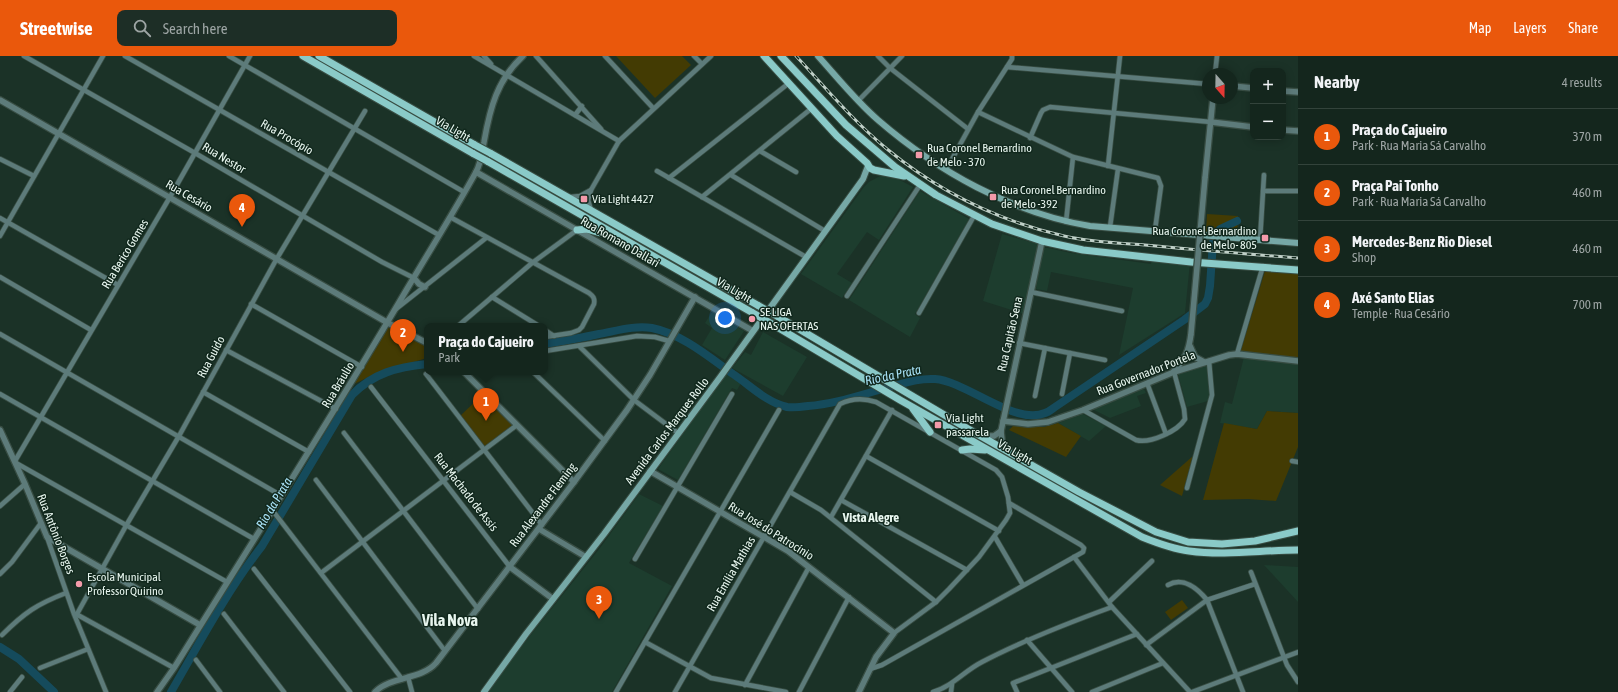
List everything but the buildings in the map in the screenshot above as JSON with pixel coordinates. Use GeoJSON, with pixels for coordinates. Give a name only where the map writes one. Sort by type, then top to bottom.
{"type":"FeatureCollection","features":[{"type":"Feature","properties":{"kind":"main road","name":"Via Light"},"geometry":{"type":"LineString","coordinates":[[303,56],[753,313],[903,402],[1142,537],[1166,546],[1189,551],[1298,550]]}},
{"type":"Feature","properties":{"kind":"main road","name":"Via Light"},"geometry":{"type":"LineString","coordinates":[[319,56],[777,316],[906,394],[1140,525],[1172,538],[1199,543],[1236,544],[1298,531]]}},
{"type":"Feature","properties":{"kind":"main road"},"geometry":{"type":"LineString","coordinates":[[764,56],[845,144],[871,169],[908,177]]}},
{"type":"Feature","properties":{"kind":"main road"},"geometry":{"type":"LineString","coordinates":[[781,56],[846,125],[884,158],[920,185],[974,216],[992,224],[1042,240],[1083,250],[1217,264],[1263,266],[1298,270]]}},
{"type":"Feature","properties":{"kind":"main road"},"geometry":{"type":"LineString","coordinates":[[818,56],[858,101],[929,160],[1023,208],[1066,222],[1090,226],[1154,230],[1223,238],[1298,243]]}},
{"type":"Feature","properties":{"kind":"main road"},"geometry":{"type":"LineString","coordinates":[[867,164],[869,155],[878,153]]}},
{"type":"Feature","properties":{"kind":"main road"},"geometry":{"type":"LineString","coordinates":[[876,171],[884,166],[884,158]]}},
{"type":"Feature","properties":{"kind":"main road","name":"Avenida Carlos Marques Rollo"},"geometry":{"type":"LineString","coordinates":[[484,692],[721,376],[863,179],[867,164]]}},
{"type":"Feature","properties":{"kind":"main road","name":"Avenida Carlos Marques Rollo"},"geometry":{"type":"LineString","coordinates":[[863,179],[876,171]]}},
{"type":"Feature","properties":{"kind":"main road"},"geometry":{"type":"LineString","coordinates":[[577,230],[591,229],[626,241]]}},
{"type":"Feature","properties":{"kind":"main road"},"geometry":{"type":"LineString","coordinates":[[903,402],[918,414],[930,432]]}},
{"type":"Feature","properties":{"kind":"main road"},"geometry":{"type":"LineString","coordinates":[[962,450],[977,449],[998,455]]}},
{"type":"Feature","properties":{"kind":"street","name":"Rua Nestor"},"geometry":{"type":"LineString","coordinates":[[24,56],[195,153],[382,262],[414,278]]}},
{"type":"Feature","properties":{"kind":"street"},"geometry":{"type":"LineString","coordinates":[[0,236],[103,56]]}},
{"type":"Feature","properties":{"kind":"street","name":"Rua Procópio"},"geometry":{"type":"LineString","coordinates":[[124,56],[220,109],[439,235]]}},
{"type":"Feature","properties":{"kind":"street"},"geometry":{"type":"LineString","coordinates":[[229,56],[354,130],[464,192]]}},
{"type":"Feature","properties":{"kind":"street","name":"Rua Berico Gomes"},"geometry":{"type":"LineString","coordinates":[[15,462],[66,372],[170,197],[250,56]]}},
{"type":"Feature","properties":{"kind":"street"},"geometry":{"type":"LineString","coordinates":[[474,56],[619,141]]}},
{"type":"Feature","properties":{"kind":"street"},"geometry":{"type":"LineString","coordinates":[[484,56],[494,67]]}},
{"type":"Feature","properties":{"kind":"street","name":"Rua Bráulio"},"geometry":{"type":"LineString","coordinates":[[157,692],[174,668],[254,539],[275,513],[282,496],[362,367],[476,172],[482,158],[493,103],[506,74],[523,56]]}},
{"type":"Feature","properties":{"kind":"street"},"geometry":{"type":"LineString","coordinates":[[536,56],[604,132]]}},
{"type":"Feature","properties":{"kind":"street"},"geometry":{"type":"LineString","coordinates":[[604,56],[653,108]]}},
{"type":"Feature","properties":{"kind":"street"},"geometry":{"type":"LineString","coordinates":[[694,56],[702,64]]}},
{"type":"Feature","properties":{"kind":"street"},"geometry":{"type":"LineString","coordinates":[[593,212],[589,203],[590,190],[619,141],[711,56]]}},
{"type":"Feature","properties":{"kind":"street"},"geometry":{"type":"LineString","coordinates":[[878,56],[890,68],[968,129]]}},
{"type":"Feature","properties":{"kind":"street"},"geometry":{"type":"LineString","coordinates":[[858,101],[902,56]]}},
{"type":"Feature","properties":{"kind":"street"},"geometry":{"type":"LineString","coordinates":[[946,170],[978,112],[1012,59],[1012,56]]}},
{"type":"Feature","properties":{"kind":"street"},"geometry":{"type":"LineString","coordinates":[[1108,166],[1120,56]]}},
{"type":"Feature","properties":{"kind":"street"},"geometry":{"type":"LineString","coordinates":[[1216,68],[1217,56]]}},
{"type":"Feature","properties":{"kind":"street"},"geometry":{"type":"LineString","coordinates":[[1006,67],[1202,83]]}},
{"type":"Feature","properties":{"kind":"street"},"geometry":{"type":"LineString","coordinates":[[669,178],[788,83]]}},
{"type":"Feature","properties":{"kind":"street"},"geometry":{"type":"LineString","coordinates":[[1238,87],[1250,88]]}},
{"type":"Feature","properties":{"kind":"street"},"geometry":{"type":"LineString","coordinates":[[1286,91],[1298,92]]}},
{"type":"Feature","properties":{"kind":"street","name":"Rua Cesário"},"geometry":{"type":"LineString","coordinates":[[0,100],[170,197],[276,260],[424,341]]}},
{"type":"Feature","properties":{"kind":"street"},"geometry":{"type":"LineString","coordinates":[[1083,410],[1140,441],[1150,441],[1166,434],[1184,422],[1186,415],[1174,372],[1183,361],[1190,346],[1212,104]]}},
{"type":"Feature","properties":{"kind":"street"},"geometry":{"type":"LineString","coordinates":[[575,115],[582,106]]}},
{"type":"Feature","properties":{"kind":"street"},"geometry":{"type":"LineString","coordinates":[[1030,138],[1041,113],[1047,107],[1250,127]]}},
{"type":"Feature","properties":{"kind":"street"},"geometry":{"type":"LineString","coordinates":[[702,197],[812,108]]}},
{"type":"Feature","properties":{"kind":"street","name":"Rua Guido"},"geometry":{"type":"LineString","coordinates":[[76,614],[179,436],[276,260],[365,111]]}},
{"type":"Feature","properties":{"kind":"street"},"geometry":{"type":"LineString","coordinates":[[978,112],[1072,157],[1118,169],[1151,175],[1160,180],[1161,192],[1154,230]]}},
{"type":"Feature","properties":{"kind":"street"},"geometry":{"type":"LineString","coordinates":[[1286,130],[1298,131]]}},
{"type":"Feature","properties":{"kind":"street"},"geometry":{"type":"LineString","coordinates":[[760,151],[796,172]]}},
{"type":"Feature","properties":{"kind":"street"},"geometry":{"type":"LineString","coordinates":[[1066,222],[1072,157]]}},
{"type":"Feature","properties":{"kind":"street"},"geometry":{"type":"LineString","coordinates":[[0,158],[34,176]]}},
{"type":"Feature","properties":{"kind":"street"},"geometry":{"type":"LineString","coordinates":[[1110,227],[1118,169]]}},
{"type":"Feature","properties":{"kind":"street"},"geometry":{"type":"LineString","coordinates":[[657,171],[806,257]]}},
{"type":"Feature","properties":{"kind":"street","name":"Rua Romano Dallari"},"geometry":{"type":"LineString","coordinates":[[476,172],[753,331]]}},
{"type":"Feature","properties":{"kind":"street"},"geometry":{"type":"LineString","coordinates":[[731,175],[825,231]]}},
{"type":"Feature","properties":{"kind":"street"},"geometry":{"type":"LineString","coordinates":[[1260,240],[1264,175]]}},
{"type":"Feature","properties":{"kind":"street"},"geometry":{"type":"LineString","coordinates":[[846,296],[920,185]]}},
{"type":"Feature","properties":{"kind":"street"},"geometry":{"type":"LineString","coordinates":[[567,197],[580,196],[590,190]]}},
{"type":"Feature","properties":{"kind":"street"},"geometry":{"type":"LineString","coordinates":[[1263,191],[1298,191]]}},
{"type":"Feature","properties":{"kind":"street"},"geometry":{"type":"LineString","coordinates":[[919,313],[974,216]]}},
{"type":"Feature","properties":{"kind":"street"},"geometry":{"type":"LineString","coordinates":[[450,217],[589,293],[595,300],[582,327],[579,330],[548,337]]}},
{"type":"Feature","properties":{"kind":"street"},"geometry":{"type":"LineString","coordinates":[[0,218],[118,285]]}},
{"type":"Feature","properties":{"kind":"street"},"geometry":{"type":"LineString","coordinates":[[462,323],[532,263],[577,230]]}},
{"type":"Feature","properties":{"kind":"street"},"geometry":{"type":"LineString","coordinates":[[396,309],[486,238]]}},
{"type":"Feature","properties":{"kind":"street","name":"Rua Capitão Sena"},"geometry":{"type":"LineString","coordinates":[[1000,431],[1042,240]]}},
{"type":"Feature","properties":{"kind":"street"},"geometry":{"type":"LineString","coordinates":[[1237,354],[1263,266]]}},
{"type":"Feature","properties":{"kind":"street"},"geometry":{"type":"LineString","coordinates":[[0,277],[91,330]]}},
{"type":"Feature","properties":{"kind":"street"},"geometry":{"type":"LineString","coordinates":[[414,278],[419,284],[425,287]]}},
{"type":"Feature","properties":{"kind":"street"},"geometry":{"type":"LineString","coordinates":[[1031,292],[1122,311]]}},
{"type":"Feature","properties":{"kind":"street"},"geometry":{"type":"LineString","coordinates":[[492,297],[534,323]]}},
{"type":"Feature","properties":{"kind":"street","name":"Rua Alexandre Fleming"},"geometry":{"type":"LineString","coordinates":[[375,692],[380,688],[430,669],[445,651],[605,441],[634,400],[695,297]]}},
{"type":"Feature","properties":{"kind":"street"},"geometry":{"type":"LineString","coordinates":[[251,304],[362,367]]}},
{"type":"Feature","properties":{"kind":"street"},"geometry":{"type":"LineString","coordinates":[[548,332],[554,336]]}},
{"type":"Feature","properties":{"kind":"street"},"geometry":{"type":"LineString","coordinates":[[0,334],[282,496]]}},
{"type":"Feature","properties":{"kind":"street"},"geometry":{"type":"LineString","coordinates":[[548,351],[637,336],[670,340]]}},
{"type":"Feature","properties":{"kind":"street"},"geometry":{"type":"LineString","coordinates":[[1020,343],[1105,360]]}},
{"type":"Feature","properties":{"kind":"street"},"geometry":{"type":"LineString","coordinates":[[579,346],[634,400],[678,433]]}},
{"type":"Feature","properties":{"kind":"street"},"geometry":{"type":"LineString","coordinates":[[1188,488],[1212,395],[1207,361],[1195,357],[1190,346]]}},
{"type":"Feature","properties":{"kind":"street"},"geometry":{"type":"LineString","coordinates":[[1035,396],[1045,348]]}},
{"type":"Feature","properties":{"kind":"street"},"geometry":{"type":"LineString","coordinates":[[226,350],[336,409]]}},
{"type":"Feature","properties":{"kind":"street"},"geometry":{"type":"LineString","coordinates":[[1062,394],[1070,353]]}},
{"type":"Feature","properties":{"kind":"street","name":"Rua Governador Portela"},"geometry":{"type":"LineString","coordinates":[[1004,418],[1020,423],[1048,422],[1083,410],[1174,372],[1207,361],[1237,354],[1298,361]]}},
{"type":"Feature","properties":{"kind":"street"},"geometry":{"type":"LineString","coordinates":[[427,375],[540,527],[586,558]]}},
{"type":"Feature","properties":{"kind":"street"},"geometry":{"type":"LineString","coordinates":[[467,375],[574,482]]}},
{"type":"Feature","properties":{"kind":"street"},"geometry":{"type":"LineString","coordinates":[[536,375],[605,441]]}},
{"type":"Feature","properties":{"kind":"street"},"geometry":{"type":"LineString","coordinates":[[1147,383],[1166,434]]}},
{"type":"Feature","properties":{"kind":"street","name":"Rua Machado de Assis"},"geometry":{"type":"LineString","coordinates":[[371,387],[510,567],[553,599]]}},
{"type":"Feature","properties":{"kind":"street"},"geometry":{"type":"LineString","coordinates":[[203,392],[309,452]]}},
{"type":"Feature","properties":{"kind":"street"},"geometry":{"type":"LineString","coordinates":[[0,394],[254,539]]}},
{"type":"Feature","properties":{"kind":"street"},"geometry":{"type":"LineString","coordinates":[[635,559],[732,394]]}},
{"type":"Feature","properties":{"kind":"street","name":"Rua Emília Mathias"},"geometry":{"type":"LineString","coordinates":[[675,692],[840,404],[846,401],[862,399],[876,402],[892,410]]}},
{"type":"Feature","properties":{"kind":"street"},"geometry":{"type":"LineString","coordinates":[[616,692],[779,410]]}},
{"type":"Feature","properties":{"kind":"street"},"geometry":{"type":"LineString","coordinates":[[831,517],[892,410],[1001,474],[1009,503],[1009,515],[995,537],[967,570],[936,602],[894,633],[879,653],[859,692]]}},
{"type":"Feature","properties":{"kind":"street"},"geometry":{"type":"LineString","coordinates":[[321,573],[517,424]]}},
{"type":"Feature","properties":{"kind":"street","name":"Rua Antônio Borges"},"geometry":{"type":"LineString","coordinates":[[0,430],[41,523],[66,592],[76,614],[88,650],[106,692]]}},
{"type":"Feature","properties":{"kind":"street"},"geometry":{"type":"LineString","coordinates":[[979,435],[994,436],[1000,431],[1002,441],[1014,455]]}},
{"type":"Feature","properties":{"kind":"street"},"geometry":{"type":"LineString","coordinates":[[344,433],[478,609]]}},
{"type":"Feature","properties":{"kind":"street"},"geometry":{"type":"LineString","coordinates":[[866,456],[999,531]]}},
{"type":"Feature","properties":{"kind":"street"},"geometry":{"type":"LineString","coordinates":[[1292,461],[1298,462]]}},
{"type":"Feature","properties":{"kind":"street"},"geometry":{"type":"LineString","coordinates":[[15,462],[127,524],[227,582]]}},
{"type":"Feature","properties":{"kind":"street","name":"Rua José do Patrocínio"},"geometry":{"type":"LineString","coordinates":[[650,471],[788,551],[894,633]]}},
{"type":"Feature","properties":{"kind":"street"},"geometry":{"type":"LineString","coordinates":[[316,480],[445,651]]}},
{"type":"Feature","properties":{"kind":"street"},"geometry":{"type":"LineString","coordinates":[[0,506],[25,484]]}},
{"type":"Feature","properties":{"kind":"street"},"geometry":{"type":"LineString","coordinates":[[790,492],[806,500],[831,517],[936,602]]}},
{"type":"Feature","properties":{"kind":"street"},"geometry":{"type":"LineString","coordinates":[[841,500],[967,570]]}},
{"type":"Feature","properties":{"kind":"street"},"geometry":{"type":"LineString","coordinates":[[870,669],[882,665],[1083,552],[1084,548],[1077,542],[1009,503]]}},
{"type":"Feature","properties":{"kind":"street"},"geometry":{"type":"LineString","coordinates":[[275,513],[405,678],[412,692]]}},
{"type":"Feature","properties":{"kind":"street"},"geometry":{"type":"LineString","coordinates":[[0,574],[12,562],[41,523]]}},
{"type":"Feature","properties":{"kind":"street"},"geometry":{"type":"LineString","coordinates":[[995,537],[1023,585]]}},
{"type":"Feature","properties":{"kind":"street"},"geometry":{"type":"LineString","coordinates":[[47,538],[200,625]]}},
{"type":"Feature","properties":{"kind":"street"},"geometry":{"type":"LineString","coordinates":[[1074,557],[1112,607],[1191,692],[1298,652]]}},
{"type":"Feature","properties":{"kind":"street"},"geometry":{"type":"LineString","coordinates":[[1109,602],[1152,561]]}},
{"type":"Feature","properties":{"kind":"street"},"geometry":{"type":"LineString","coordinates":[[745,685],[809,567]]}},
{"type":"Feature","properties":{"kind":"street"},"geometry":{"type":"LineString","coordinates":[[254,569],[350,692]]}},
{"type":"Feature","properties":{"kind":"street"},"geometry":{"type":"LineString","coordinates":[[1251,572],[1284,658],[1290,672],[1298,682]]}},
{"type":"Feature","properties":{"kind":"street"},"geometry":{"type":"LineString","coordinates":[[1168,585],[1176,582],[1190,584],[1207,600],[1243,692]]}},
{"type":"Feature","properties":{"kind":"street"},"geometry":{"type":"LineString","coordinates":[[1146,645],[1207,600],[1256,584]]}},
{"type":"Feature","properties":{"kind":"street"},"geometry":{"type":"LineString","coordinates":[[2,635],[26,613],[47,600],[66,592]]}},
{"type":"Feature","properties":{"kind":"street"},"geometry":{"type":"LineString","coordinates":[[799,692],[849,597]]}},
{"type":"Feature","properties":{"kind":"street"},"geometry":{"type":"LineString","coordinates":[[933,692],[952,684],[976,664],[1027,640],[1112,607]]}},
{"type":"Feature","properties":{"kind":"street"},"geometry":{"type":"LineString","coordinates":[[76,614],[174,668]]}},
{"type":"Feature","properties":{"kind":"street"},"geometry":{"type":"LineString","coordinates":[[224,614],[284,692]]}},
{"type":"Feature","properties":{"kind":"street"},"geometry":{"type":"LineString","coordinates":[[1017,692],[1013,683],[1137,634]]}},
{"type":"Feature","properties":{"kind":"street"},"geometry":{"type":"LineString","coordinates":[[1027,640],[1072,692]]}},
{"type":"Feature","properties":{"kind":"street"},"geometry":{"type":"LineString","coordinates":[[645,642],[711,678],[786,692]]}},
{"type":"Feature","properties":{"kind":"street"},"geometry":{"type":"LineString","coordinates":[[40,668],[88,650]]}},
{"type":"Feature","properties":{"kind":"street"},"geometry":{"type":"LineString","coordinates":[[196,660],[220,692]]}},
{"type":"Feature","properties":{"kind":"street"},"geometry":{"type":"LineString","coordinates":[[1092,692],[1163,663]]}},
{"type":"Feature","properties":{"kind":"street"},"geometry":{"type":"LineString","coordinates":[[10,692],[22,677]]}},
{"type":"Feature","properties":{"kind":"street"},"geometry":{"type":"LineString","coordinates":[[951,692],[952,684]]}},
{"type":"Feature","properties":{"kind":"shaded area"},"geometry":{"type":"Polygon","coordinates":[[[616,56],[682,56],[691,65],[655,98],[616,56]]]}},
{"type":"Feature","properties":{"kind":"shaded area"},"geometry":{"type":"Polygon","coordinates":[[[880,176],[892,176],[913,187],[879,240],[867,232],[837,274],[852,283],[842,298],[801,274],[864,187],[869,182],[880,176]]]}},
{"type":"Feature","properties":{"kind":"shaded area"},"geometry":{"type":"Polygon","coordinates":[[[920,191],[969,219],[915,314],[920,318],[910,337],[849,300],[920,191]]]}},
{"type":"Feature","properties":{"kind":"shaded area"},"geometry":{"type":"Polygon","coordinates":[[[1207,214],[1238,216],[1237,234],[1206,232],[1207,214]]]}},
{"type":"Feature","properties":{"kind":"shaded area"},"geometry":{"type":"Polygon","coordinates":[[[1002,234],[1038,244],[1024,314],[983,301],[1002,234]]]}},
{"type":"Feature","properties":{"kind":"shaded area"},"geometry":{"type":"Polygon","coordinates":[[[1045,248],[1151,264],[1152,259],[1190,262],[1185,313],[1119,355],[1133,288],[1051,272],[1047,291],[1036,289],[1043,250],[1045,248]]]}},
{"type":"Feature","properties":{"kind":"shaded area"},"geometry":{"type":"Polygon","coordinates":[[[1265,271],[1298,274],[1298,359],[1240,353],[1265,271]]]}},
{"type":"Feature","properties":{"kind":"shaded area"},"geometry":{"type":"Polygon","coordinates":[[[712,312],[744,331],[725,360],[702,345],[712,328],[705,323],[712,312]]]}},
{"type":"Feature","properties":{"kind":"shaded area"},"geometry":{"type":"Polygon","coordinates":[[[389,326],[424,344],[424,359],[379,372],[352,385],[389,326]]]}},
{"type":"Feature","properties":{"kind":"shaded area"},"geometry":{"type":"Polygon","coordinates":[[[763,332],[807,357],[783,396],[732,368],[745,352],[751,355],[763,332]]]}},
{"type":"Feature","properties":{"kind":"shaded area"},"geometry":{"type":"Polygon","coordinates":[[[1244,357],[1298,364],[1298,413],[1267,411],[1257,429],[1220,423],[1225,402],[1232,404],[1244,357]]]}},
{"type":"Feature","properties":{"kind":"shaded area"},"geometry":{"type":"Polygon","coordinates":[[[1207,365],[1210,394],[1208,401],[1187,407],[1178,374],[1207,365]]]}},
{"type":"Feature","properties":{"kind":"shaded area"},"geometry":{"type":"Polygon","coordinates":[[[726,374],[741,383],[737,390],[732,388],[678,480],[658,469],[726,374]]]}},
{"type":"Feature","properties":{"kind":"shaded area"},"geometry":{"type":"Polygon","coordinates":[[[1144,389],[1146,393],[1137,396],[1141,406],[1110,418],[1092,409],[1144,389]]]}},
{"type":"Feature","properties":{"kind":"shaded area"},"geometry":{"type":"Polygon","coordinates":[[[484,393],[515,425],[483,450],[459,417],[484,393]]]}},
{"type":"Feature","properties":{"kind":"shaded area"},"geometry":{"type":"Polygon","coordinates":[[[1267,411],[1298,413],[1298,447],[1276,501],[1248,499],[1203,500],[1224,423],[1257,429],[1267,411]]]}},
{"type":"Feature","properties":{"kind":"shaded area"},"geometry":{"type":"Polygon","coordinates":[[[1083,414],[1106,426],[1089,441],[1058,423],[1083,414]]]}},
{"type":"Feature","properties":{"kind":"shaded area"},"geometry":{"type":"Polygon","coordinates":[[[1058,423],[1081,436],[1066,457],[1009,430],[1013,426],[1044,427],[1058,423]]]}},
{"type":"Feature","properties":{"kind":"shaded area"},"geometry":{"type":"Polygon","coordinates":[[[1193,456],[1182,496],[1160,485],[1193,456]]]}},
{"type":"Feature","properties":{"kind":"shaded area"},"geometry":{"type":"Polygon","coordinates":[[[639,494],[663,506],[629,563],[672,586],[612,692],[488,692],[521,647],[600,548],[639,494]]]}},
{"type":"Feature","properties":{"kind":"shaded area"},"geometry":{"type":"Polygon","coordinates":[[[1264,565],[1298,567],[1298,602],[1264,565]]]}},
{"type":"Feature","properties":{"kind":"shaded area"},"geometry":{"type":"Polygon","coordinates":[[[1182,600],[1188,608],[1171,620],[1165,612],[1182,600]]]}},
{"type":"Feature","properties":{"kind":"waterway","name":"Rio da Prata"},"geometry":{"type":"LineString","coordinates":[[548,343],[626,329],[646,327],[674,335],[705,354],[765,398],[787,407],[800,407],[829,403],[912,381],[935,379],[961,387],[990,402],[1020,413],[1033,415],[1045,413],[1184,320],[1205,304],[1208,298],[1210,286],[1213,242],[1220,229],[1237,221]]}},
{"type":"Feature","properties":{"kind":"waterway","name":"Rio da Prata"},"geometry":{"type":"LineString","coordinates":[[171,692],[214,617],[249,563],[262,546],[352,395],[368,381],[386,372],[424,364]]}},
{"type":"Feature","properties":{"kind":"waterway","name":"Rio da Prata"},"geometry":{"type":"LineString","coordinates":[[0,647],[19,659],[54,692]]}},
{"type":"Feature","properties":{"kind":"railway"},"geometry":{"type":"LineString","coordinates":[[796,56],[851,115],[887,149],[927,178],[948,191],[993,213],[1040,230],[1084,240],[1298,258]]}},
{"type":"Feature","properties":{"kind":"place","name":"Rua Coronel Bernardino de Melo - 370"},"geometry":{"type":"Point","coordinates":[919,155]}},
{"type":"Feature","properties":{"kind":"place","name":"Rua Coronel Bernardino de Melo -392"},"geometry":{"type":"Point","coordinates":[993,197]}},
{"type":"Feature","properties":{"kind":"place","name":"Via Light 4427"},"geometry":{"type":"Point","coordinates":[584,199]}},
{"type":"Feature","properties":{"kind":"place","name":"Axé Santo Elias"},"geometry":{"type":"Point","coordinates":[242,227]}},
{"type":"Feature","properties":{"kind":"place","name":"Rua Coronel Bernardino de Melo- 805"},"geometry":{"type":"Point","coordinates":[1265,238]}},
{"type":"Feature","properties":{"kind":"place","name":"SE LIGA NAS OFERTAS"},"geometry":{"type":"Point","coordinates":[752,319]}},
{"type":"Feature","properties":{"kind":"place","name":"Praça Pai Tonho"},"geometry":{"type":"Point","coordinates":[403,352]}},
{"type":"Feature","properties":{"kind":"place","name":"Praça do Cajueiro"},"geometry":{"type":"Point","coordinates":[486,421]}},
{"type":"Feature","properties":{"kind":"place","name":"Via Light passarela"},"geometry":{"type":"Point","coordinates":[938,425]}},
{"type":"Feature","properties":{"kind":"place","name":"Escola Municipal Professor Quirino"},"geometry":{"type":"Point","coordinates":[79,584]}},
{"type":"Feature","properties":{"kind":"place","name":"Mercedes-Benz Rio Diesel"},"geometry":{"type":"Point","coordinates":[599,619]}},
{"type":"Feature","properties":{"kind":"district","name":"Vista Alegre"},"geometry":{"type":"Point","coordinates":[871,517]}},
{"type":"Feature","properties":{"kind":"district","name":"Vila Nova"},"geometry":{"type":"Point","coordinates":[450,620]}}]}
